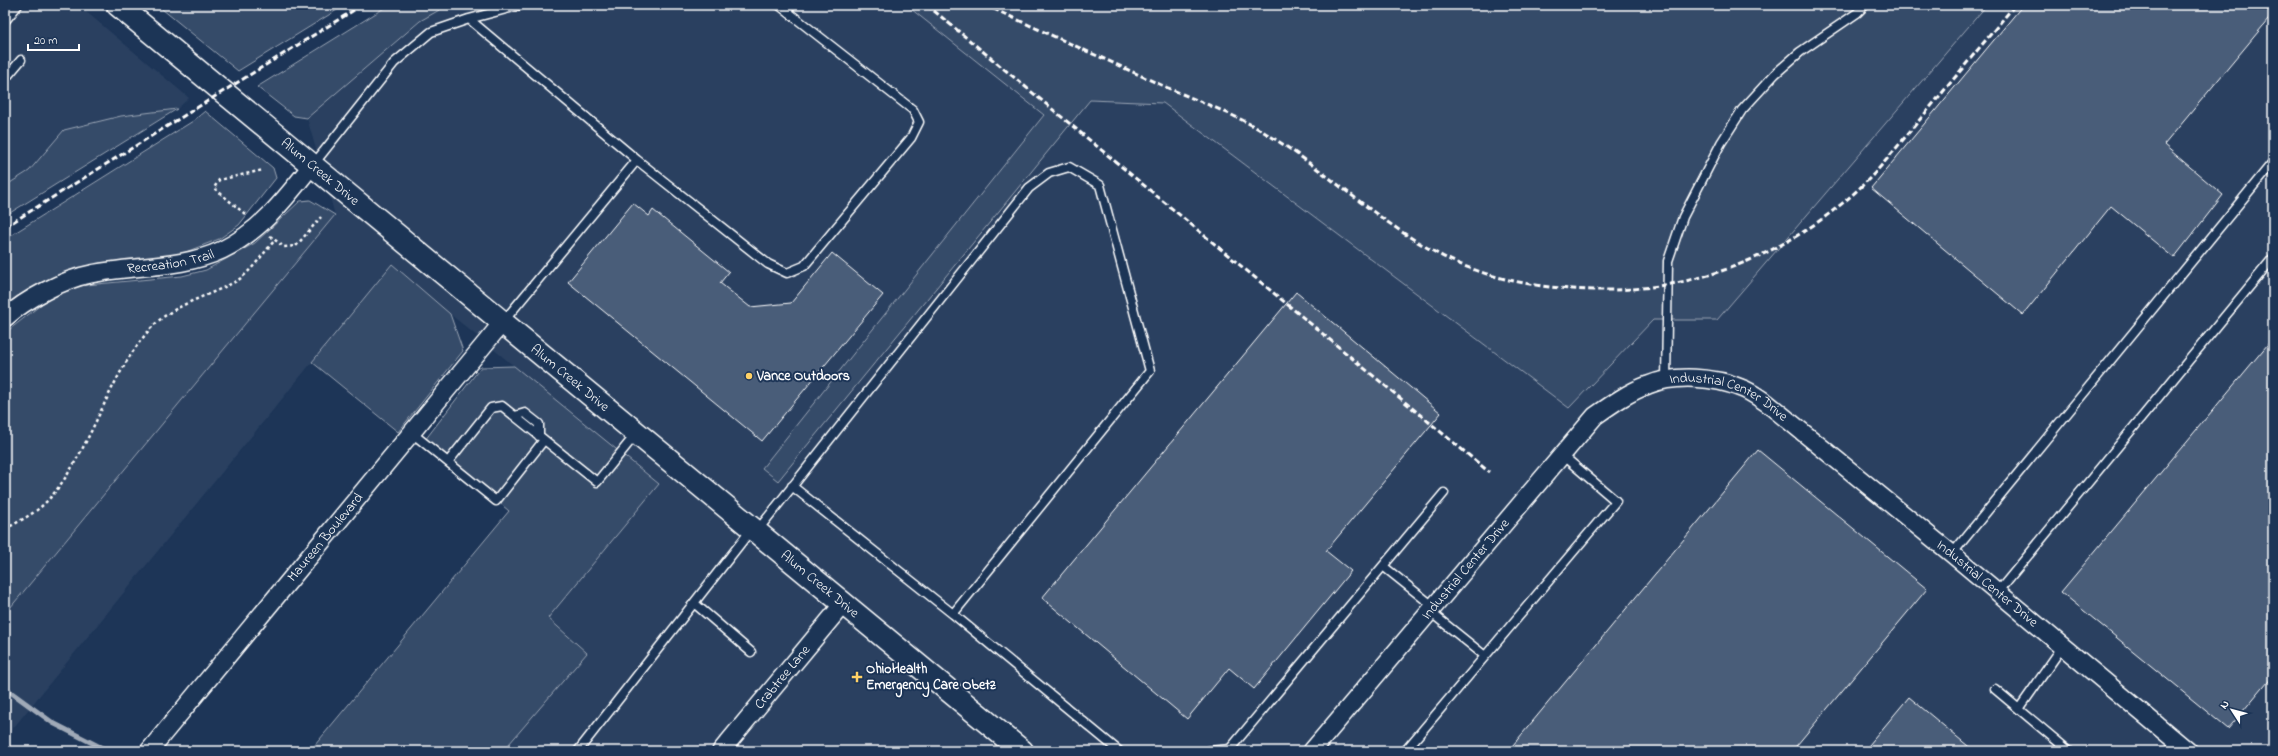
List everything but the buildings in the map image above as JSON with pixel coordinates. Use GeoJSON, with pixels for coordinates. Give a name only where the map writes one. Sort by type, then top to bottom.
{"type":"FeatureCollection","features":[{"type":"Feature","properties":{"kind":"main road","name":"Alum Creek Drive"},"geometry":{"type":"LineString","coordinates":[[118,5],[1022,751]]}},
{"type":"Feature","properties":{"kind":"street","name":"Recreation Trail"},"geometry":{"type":"LineString","coordinates":[[5,318],[49,289],[91,274],[184,262],[223,250],[250,234],[278,208],[312,165]]}},
{"type":"Feature","properties":{"kind":"street","name":"Maureen Boulevard"},"geometry":{"type":"LineString","coordinates":[[149,751],[502,323]]}},
{"type":"Feature","properties":{"kind":"street","name":"Industrial Center Drive"},"geometry":{"type":"LineString","coordinates":[[1312,751],[1561,454],[1595,416],[1634,391],[1648,384],[1666,380],[1710,380],[1741,388],[1761,400],[1831,454],[2188,751]]}},
{"type":"Feature","properties":{"kind":"street","name":"Crabtree Lane"},"geometry":{"type":"LineString","coordinates":[[721,751],[843,604]]}},
{"type":"Feature","properties":{"kind":"lane"},"geometry":{"type":"LineString","coordinates":[[5,21],[18,5]]}},
{"type":"Feature","properties":{"kind":"lane"},"geometry":{"type":"LineString","coordinates":[[312,165],[394,63],[431,32],[469,19],[522,5]]}},
{"type":"Feature","properties":{"kind":"lane"},"geometry":{"type":"LineString","coordinates":[[469,19],[637,160],[768,264],[787,272],[804,266],[911,138],[919,122],[913,110],[779,5]]}},
{"type":"Feature","properties":{"kind":"lane"},"geometry":{"type":"LineString","coordinates":[[1666,380],[1668,261],[1684,217],[1721,144],[1742,110],[1775,74],[1800,52],[1857,13],[1865,5]]}},
{"type":"Feature","properties":{"kind":"lane"},"geometry":{"type":"LineString","coordinates":[[5,79],[21,60]]}},
{"type":"Feature","properties":{"kind":"lane"},"geometry":{"type":"LineString","coordinates":[[502,323],[637,160]]}},
{"type":"Feature","properties":{"kind":"lane"},"geometry":{"type":"LineString","coordinates":[[1952,554],[2273,162]]}},
{"type":"Feature","properties":{"kind":"lane"},"geometry":{"type":"LineString","coordinates":[[578,751],[694,603],[792,486],[1029,188],[1048,173],[1069,167],[1100,185],[1150,371],[953,614]]}},
{"type":"Feature","properties":{"kind":"lane"},"geometry":{"type":"LineString","coordinates":[[1998,592],[2273,258]]}},
{"type":"Feature","properties":{"kind":"lane"},"geometry":{"type":"LineString","coordinates":[[448,462],[491,408],[502,406],[597,482],[636,433]]}},
{"type":"Feature","properties":{"kind":"lane"},"geometry":{"type":"LineString","coordinates":[[412,433],[496,501],[542,438]]}},
{"type":"Feature","properties":{"kind":"lane"},"geometry":{"type":"LineString","coordinates":[[1405,751],[1616,501],[1561,454]]}},
{"type":"Feature","properties":{"kind":"lane"},"geometry":{"type":"LineString","coordinates":[[792,486],[953,614],[1120,751]]}},
{"type":"Feature","properties":{"kind":"lane"},"geometry":{"type":"LineString","coordinates":[[1209,751],[1231,750],[1444,493]]}},
{"type":"Feature","properties":{"kind":"lane"},"geometry":{"type":"LineString","coordinates":[[1383,566],[1485,656]]}},
{"type":"Feature","properties":{"kind":"lane"},"geometry":{"type":"LineString","coordinates":[[694,603],[751,652]]}},
{"type":"Feature","properties":{"kind":"lane"},"geometry":{"type":"LineString","coordinates":[[2019,709],[2062,646]]}},
{"type":"Feature","properties":{"kind":"lane"},"geometry":{"type":"LineString","coordinates":[[1995,689],[2069,751]]}},
{"type":"Feature","properties":{"kind":"path"},"geometry":{"type":"LineString","coordinates":[[5,529],[30,516],[48,500],[65,477],[133,351],[154,326],[172,312],[239,279],[275,240]]}},
{"type":"Feature","properties":{"kind":"shaded area"},"geometry":{"type":"Polygon","coordinates":[[[5,5],[78,5],[189,98],[177,109],[121,116],[64,130],[29,171],[5,186],[5,5]]]}},
{"type":"Feature","properties":{"kind":"shaded area"},"geometry":{"type":"Polygon","coordinates":[[[157,5],[345,5],[238,71],[157,5]]]}},
{"type":"Feature","properties":{"kind":"shaded area"},"geometry":{"type":"Polygon","coordinates":[[[389,5],[448,5],[420,21],[307,118],[294,116],[257,87],[389,5]]]}},
{"type":"Feature","properties":{"kind":"shaded area"},"geometry":{"type":"Polygon","coordinates":[[[448,5],[906,5],[1044,115],[762,468],[778,481],[1089,100],[1163,103],[1569,408],[1653,320],[1717,320],[1987,5],[2273,5],[2273,751],[503,751],[586,653],[548,618],[659,484],[450,314],[392,264],[5,738],[5,614],[335,215],[307,118],[421,21],[448,5]]]}},
{"type":"Feature","properties":{"kind":"shaded area"},"geometry":{"type":"Polygon","coordinates":[[[906,5],[1987,5],[1717,320],[1653,320],[1569,408],[1163,103],[1090,100],[778,481],[762,468],[1044,115],[906,5]]]}},
{"type":"Feature","properties":{"kind":"shaded area"},"geometry":{"type":"Polygon","coordinates":[[[177,109],[5,216],[5,186],[29,171],[64,130],[121,116],[177,109]]]}},
{"type":"Feature","properties":{"kind":"shaded area"},"geometry":{"type":"Polygon","coordinates":[[[205,111],[273,168],[276,178],[239,225],[219,239],[178,255],[100,263],[58,277],[26,293],[5,307],[5,239],[193,121],[205,111]]]}},
{"type":"Feature","properties":{"kind":"shaded area"},"geometry":{"type":"Polygon","coordinates":[[[310,200],[335,215],[5,614],[5,333],[47,300],[76,286],[182,276],[206,270],[255,243],[300,201],[310,200]]]}},
{"type":"Feature","properties":{"kind":"shaded area"},"geometry":{"type":"Polygon","coordinates":[[[392,264],[450,314],[463,351],[398,432],[312,362],[392,264]]]}},
{"type":"Feature","properties":{"kind":"shaded area"},"geometry":{"type":"Polygon","coordinates":[[[514,366],[659,484],[548,618],[587,653],[503,751],[310,751],[509,511],[425,440],[481,367],[514,366]]]}},
{"type":"Feature","properties":{"kind":"waterway"},"geometry":{"type":"LineString","coordinates":[[5,688],[53,723],[108,751]]}},
{"type":"Feature","properties":{"kind":"railway"},"geometry":{"type":"LineString","coordinates":[[5,227],[362,5]]}},
{"type":"Feature","properties":{"kind":"railway"},"geometry":{"type":"LineString","coordinates":[[927,5],[1489,472]]}},
{"type":"Feature","properties":{"kind":"railway"},"geometry":{"type":"LineString","coordinates":[[985,5],[1257,128],[1282,143],[1398,229],[1422,245],[1448,259],[1484,273],[1539,286],[1596,290],[1634,289],[1671,284],[1707,275],[1742,263],[1775,248],[1807,229],[1838,207],[1866,182],[2015,5]]}},
{"type":"Feature","properties":{"kind":"place","name":"Vance Outdoors"},"geometry":{"type":"Point","coordinates":[749,376]}},
{"type":"Feature","properties":{"kind":"place","name":"OhioHealth Emergency Care Obetz"},"geometry":{"type":"Point","coordinates":[857,677]}}]}
